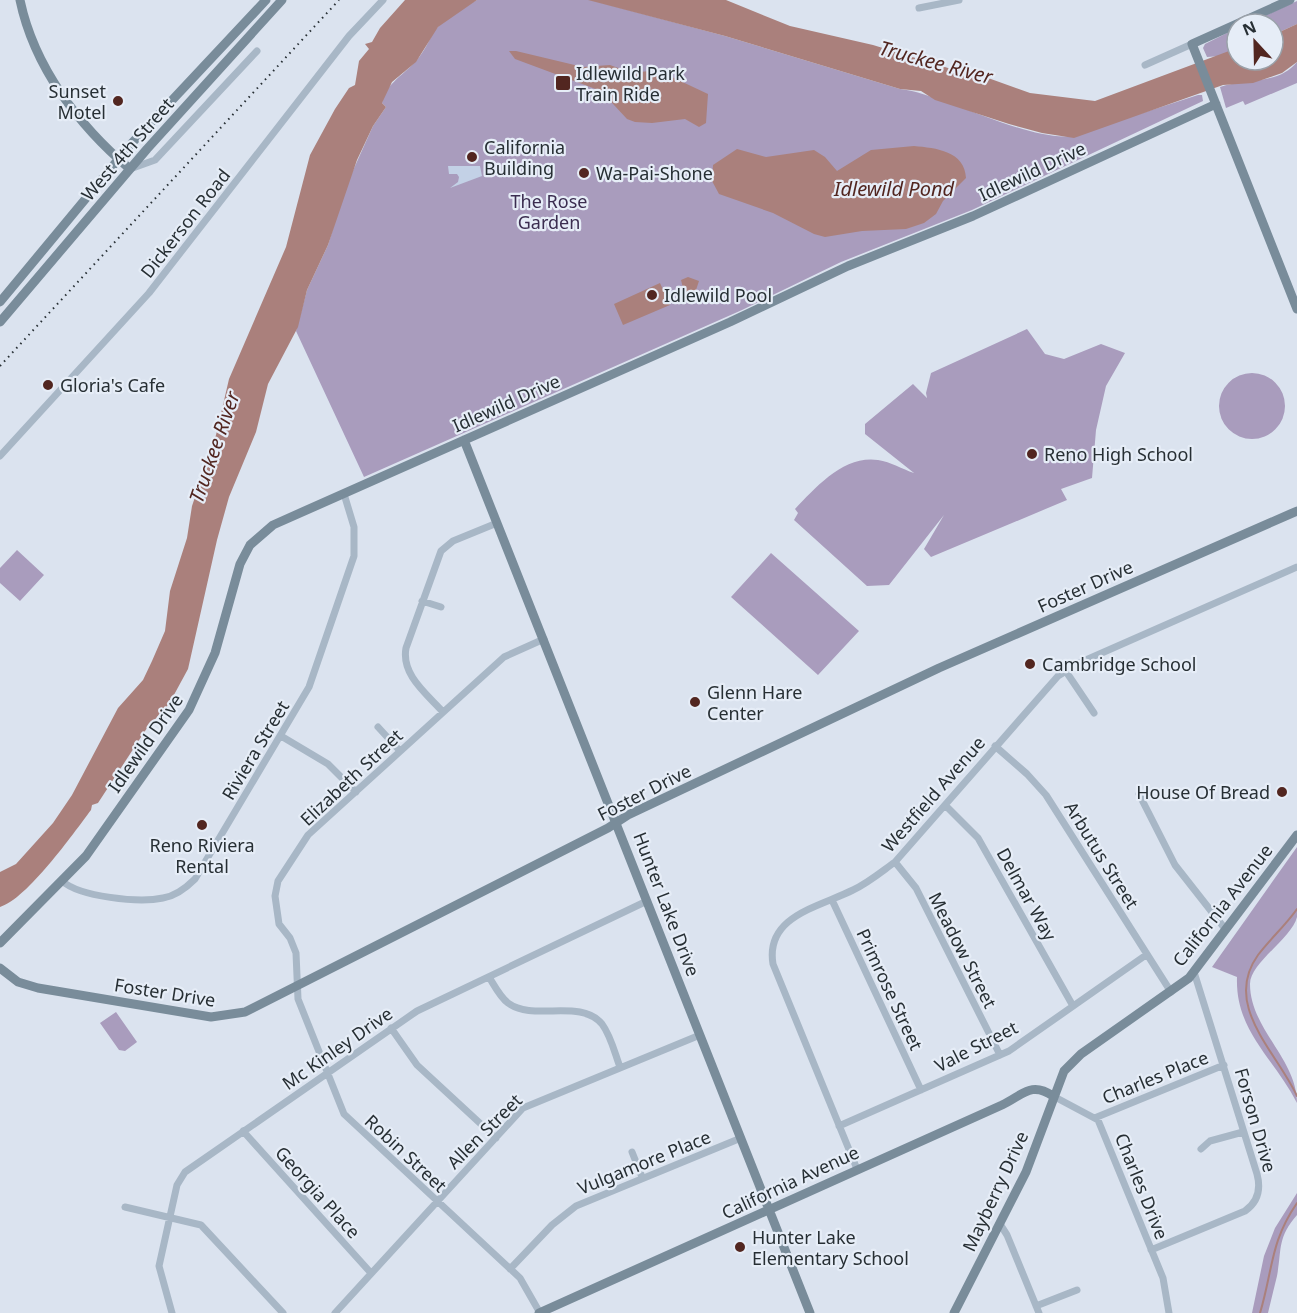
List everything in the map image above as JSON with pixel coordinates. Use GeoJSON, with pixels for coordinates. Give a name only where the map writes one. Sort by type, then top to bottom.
{"type":"FeatureCollection","features":[{"type":"Feature","properties":{"kind":"street"},"geometry":{"type":"LineString","coordinates":[[20,0],[29,35],[48,74],[63,97],[130,169],[155,160],[258,51]]}},
{"type":"Feature","properties":{"kind":"street"},"geometry":{"type":"LineString","coordinates":[[267,0],[279,4]]}},
{"type":"Feature","properties":{"kind":"street","name":"West 4th Street"},"geometry":{"type":"LineString","coordinates":[[0,302],[119,159],[267,0]]}},
{"type":"Feature","properties":{"kind":"street","name":"Dickerson Road"},"geometry":{"type":"LineString","coordinates":[[0,456],[149,293],[349,36],[383,0]]}},
{"type":"Feature","properties":{"kind":"street"},"geometry":{"type":"LineString","coordinates":[[919,8],[959,0]]}},
{"type":"Feature","properties":{"kind":"street"},"geometry":{"type":"LineString","coordinates":[[1145,65],[1194,48],[1290,0]]}},
{"type":"Feature","properties":{"kind":"street","name":"West 4th Street"},"geometry":{"type":"LineString","coordinates":[[0,322],[130,169],[279,4]]}},
{"type":"Feature","properties":{"kind":"street"},"geometry":{"type":"LineString","coordinates":[[1194,48],[1297,309]]}},
{"type":"Feature","properties":{"kind":"street","name":"Idlewild Drive"},"geometry":{"type":"LineString","coordinates":[[0,943],[86,856],[200,691],[215,654],[240,564],[250,545],[273,525],[751,313],[848,266],[981,212],[1214,101]]}},
{"type":"Feature","properties":{"kind":"street","name":"Hunter Lake Drive"},"geometry":{"type":"LineString","coordinates":[[464,440],[810,1313]]}},
{"type":"Feature","properties":{"kind":"street","name":"Riviera Street"},"geometry":{"type":"LineString","coordinates":[[62,882],[75,891],[91,895],[153,899],[181,891],[198,874],[309,687],[354,556],[354,527],[344,494]]}},
{"type":"Feature","properties":{"kind":"street","name":"Foster Drive"},"geometry":{"type":"LineString","coordinates":[[0,968],[18,982],[38,988],[211,1017],[245,1012],[617,822],[910,681],[1297,511]]}},
{"type":"Feature","properties":{"kind":"street"},"geometry":{"type":"LineString","coordinates":[[443,712],[410,676],[405,662],[406,648],[441,550],[453,541],[497,523]]}},
{"type":"Feature","properties":{"kind":"street","name":"Westfield Avenue"},"geometry":{"type":"LineString","coordinates":[[857,1169],[776,974],[771,956],[774,939],[783,924],[869,881],[895,862],[1044,689],[1065,670],[1297,567]]}},
{"type":"Feature","properties":{"kind":"street"},"geometry":{"type":"LineString","coordinates":[[422,601],[441,608]]}},
{"type":"Feature","properties":{"kind":"street","name":"Elizabeth Street"},"geometry":{"type":"LineString","coordinates":[[296,987],[296,953],[276,915],[276,888],[300,845],[504,657],[544,639]]}},
{"type":"Feature","properties":{"kind":"street"},"geometry":{"type":"LineString","coordinates":[[1065,670],[1094,713]]}},
{"type":"Feature","properties":{"kind":"street"},"geometry":{"type":"LineString","coordinates":[[378,727],[400,751]]}},
{"type":"Feature","properties":{"kind":"street"},"geometry":{"type":"LineString","coordinates":[[281,736],[328,764],[356,792]]}},
{"type":"Feature","properties":{"kind":"street","name":"Arbutus Street"},"geometry":{"type":"LineString","coordinates":[[995,746],[1046,795],[1171,992]]}},
{"type":"Feature","properties":{"kind":"street"},"geometry":{"type":"LineString","coordinates":[[1139,794],[1175,865],[1226,930]]}},
{"type":"Feature","properties":{"kind":"street","name":"Delmar Way"},"geometry":{"type":"LineString","coordinates":[[945,805],[978,838],[1073,1006]]}},
{"type":"Feature","properties":{"kind":"street","name":"California Avenue"},"geometry":{"type":"LineString","coordinates":[[1082,1054],[1171,992],[1194,972],[1297,835]]}},
{"type":"Feature","properties":{"kind":"street","name":"Meadow Street"},"geometry":{"type":"LineString","coordinates":[[895,862],[916,888],[1000,1055]]}},
{"type":"Feature","properties":{"kind":"street","name":"Primrose Street"},"geometry":{"type":"LineString","coordinates":[[832,900],[921,1090]]}},
{"type":"Feature","properties":{"kind":"street","name":"Mc Kinley Drive"},"geometry":{"type":"LineString","coordinates":[[172,1313],[159,1266],[177,1185],[185,1172],[417,1011],[647,901]]}},
{"type":"Feature","properties":{"kind":"street","name":"Vale Street"},"geometry":{"type":"LineString","coordinates":[[839,1126],[1000,1055],[1146,955]]}},
{"type":"Feature","properties":{"kind":"street","name":"Forson Drive"},"geometry":{"type":"LineString","coordinates":[[1151,1250],[1239,1215],[1253,1203],[1258,1192],[1259,1179],[1194,972]]}},
{"type":"Feature","properties":{"kind":"street"},"geometry":{"type":"LineString","coordinates":[[489,977],[504,999],[516,1008],[583,1014],[596,1020],[606,1032],[620,1067]]}},
{"type":"Feature","properties":{"kind":"street","name":"Robin Street"},"geometry":{"type":"LineString","coordinates":[[296,987],[298,999],[348,1120],[510,1269],[527,1288],[539,1313]]}},
{"type":"Feature","properties":{"kind":"street"},"geometry":{"type":"LineString","coordinates":[[391,1028],[417,1065],[496,1138]]}},
{"type":"Feature","properties":{"kind":"street","name":"Allen Street"},"geometry":{"type":"LineString","coordinates":[[335,1313],[529,1104],[700,1035]]}},
{"type":"Feature","properties":{"kind":"street","name":"Mayberry Drive"},"geometry":{"type":"LineString","coordinates":[[954,1313],[1026,1172],[1064,1071],[1082,1054]]}},
{"type":"Feature","properties":{"kind":"street","name":"Charles Place"},"geometry":{"type":"LineString","coordinates":[[1097,1118],[1224,1065]]}},
{"type":"Feature","properties":{"kind":"street","name":"California Avenue"},"geometry":{"type":"LineString","coordinates":[[539,1313],[1002,1105],[1030,1089],[1042,1089],[1053,1096]]}},
{"type":"Feature","properties":{"kind":"street","name":"Charles Drive"},"geometry":{"type":"LineString","coordinates":[[1053,1096],[1097,1118],[1166,1288],[1169,1313]]}},
{"type":"Feature","properties":{"kind":"street","name":"Georgia Place"},"geometry":{"type":"LineString","coordinates":[[243,1131],[371,1273]]}},
{"type":"Feature","properties":{"kind":"street"},"geometry":{"type":"LineString","coordinates":[[1201,1149],[1210,1141],[1243,1132]]}},
{"type":"Feature","properties":{"kind":"street","name":"Vulgamore Place"},"geometry":{"type":"LineString","coordinates":[[510,1269],[552,1225],[576,1206],[741,1138]]}},
{"type":"Feature","properties":{"kind":"street"},"geometry":{"type":"LineString","coordinates":[[632,1152],[642,1177]]}},
{"type":"Feature","properties":{"kind":"street"},"geometry":{"type":"LineString","coordinates":[[125,1207],[194,1222],[207,1229],[284,1313]]}},
{"type":"Feature","properties":{"kind":"street"},"geometry":{"type":"LineString","coordinates":[[1000,1224],[1038,1310],[1077,1290]]}},
{"type":"Feature","properties":{"kind":"green space","name":"The Rose Garden"},"geometry":{"type":"Polygon","coordinates":[[[477,0],[591,0],[725,36],[919,93],[1021,129],[1046,135],[1068,136],[1084,132],[1198,95],[1202,95],[1203,101],[972,210],[841,262],[742,310],[364,477],[296,331],[307,290],[328,245],[346,186],[373,126],[386,107],[382,103],[387,91],[417,60],[440,24],[477,0]]]}},
{"type":"Feature","properties":{"kind":"green space"},"geometry":{"type":"Polygon","coordinates":[[[1297,1],[1297,24],[1285,30],[1285,12],[1273,12],[1297,1]]]}},
{"type":"Feature","properties":{"kind":"green space"},"geometry":{"type":"Polygon","coordinates":[[[1225,34],[1225,54],[1207,57],[1203,48],[1205,44],[1225,34]]]}},
{"type":"Feature","properties":{"kind":"green space"},"geometry":{"type":"Polygon","coordinates":[[[1297,62],[1297,83],[1245,105],[1243,101],[1226,108],[1220,87],[1271,78],[1297,62]]]}},
{"type":"Feature","properties":{"kind":"green space"},"geometry":{"type":"Polygon","coordinates":[[[1027,329],[1045,354],[1064,359],[1101,344],[1125,353],[1106,386],[1096,430],[1092,478],[1061,489],[1067,500],[931,557],[924,549],[944,515],[889,585],[867,586],[794,520],[798,513],[795,509],[832,474],[854,462],[878,460],[914,473],[865,434],[865,424],[913,384],[927,398],[931,373],[1027,329]]]}},
{"type":"Feature","properties":{"kind":"green space"},"geometry":{"type":"Polygon","coordinates":[[[1246,373],[1258,373],[1270,378],[1280,388],[1285,406],[1283,419],[1270,434],[1258,439],[1246,439],[1234,434],[1224,424],[1219,412],[1219,400],[1224,388],[1234,378],[1246,373]]]}},
{"type":"Feature","properties":{"kind":"green space"},"geometry":{"type":"Polygon","coordinates":[[[17,550],[44,575],[20,601],[0,583],[0,568],[17,550]]]}},
{"type":"Feature","properties":{"kind":"green space"},"geometry":{"type":"Polygon","coordinates":[[[771,553],[859,631],[818,675],[731,597],[771,553]]]}},
{"type":"Feature","properties":{"kind":"green space"},"geometry":{"type":"Polygon","coordinates":[[[1297,847],[1297,917],[1288,933],[1257,968],[1250,984],[1257,1015],[1290,1072],[1297,1103],[1249,1029],[1238,996],[1237,977],[1212,967],[1297,847]]]}},
{"type":"Feature","properties":{"kind":"green space"},"geometry":{"type":"Polygon","coordinates":[[[116,1012],[137,1042],[125,1051],[119,1050],[100,1023],[116,1012]]]}},
{"type":"Feature","properties":{"kind":"green space"},"geometry":{"type":"Polygon","coordinates":[[[1297,1193],[1297,1215],[1283,1237],[1268,1313],[1252,1313],[1264,1256],[1275,1228],[1297,1193]]]}},
{"type":"Feature","properties":{"kind":"shaded area"},"geometry":{"type":"Polygon","coordinates":[[[448,166],[480,166],[482,176],[450,188],[458,182],[459,177],[457,174],[449,174],[448,166]]]}},
{"type":"Feature","properties":{"kind":"water","name":"Truckee River"},"geometry":{"type":"Polygon","coordinates":[[[405,0],[477,0],[438,27],[416,62],[392,82],[382,103],[386,107],[373,126],[357,160],[328,245],[307,290],[298,327],[268,384],[256,432],[229,497],[188,669],[169,704],[147,728],[98,803],[92,805],[91,810],[73,834],[36,879],[11,902],[0,907],[0,872],[16,864],[53,823],[72,795],[118,708],[143,680],[152,661],[165,631],[170,591],[187,538],[192,506],[216,435],[229,379],[286,247],[310,155],[335,109],[349,88],[355,85],[359,61],[369,49],[365,44],[372,42],[380,28],[405,0]]]}},
{"type":"Feature","properties":{"kind":"water"},"geometry":{"type":"Polygon","coordinates":[[[588,0],[726,0],[790,26],[873,45],[971,75],[977,74],[1030,93],[1095,101],[1225,52],[1225,72],[1283,72],[1253,83],[1223,85],[1074,138],[1042,133],[1009,124],[935,100],[921,91],[900,89],[725,36],[588,0]]]}},
{"type":"Feature","properties":{"kind":"water"},"geometry":{"type":"Polygon","coordinates":[[[1297,24],[1297,62],[1285,71],[1285,30],[1297,24]]]}},
{"type":"Feature","properties":{"kind":"water"},"geometry":{"type":"Polygon","coordinates":[[[509,51],[583,67],[610,65],[632,73],[657,70],[708,94],[706,123],[699,127],[685,119],[652,123],[627,119],[601,91],[515,59],[509,51]]]}},
{"type":"Feature","properties":{"kind":"water","name":"Idlewild Pond"},"geometry":{"type":"Polygon","coordinates":[[[914,146],[940,150],[955,157],[961,162],[966,178],[943,201],[936,214],[924,223],[906,229],[862,231],[825,237],[814,234],[773,213],[719,194],[712,181],[713,165],[737,149],[766,157],[814,150],[825,157],[837,171],[871,150],[914,146]]]}},
{"type":"Feature","properties":{"kind":"water"},"geometry":{"type":"Polygon","coordinates":[[[688,277],[699,281],[696,290],[698,298],[692,301],[680,296],[683,288],[681,280],[688,277]]]}},
{"type":"Feature","properties":{"kind":"water"},"geometry":{"type":"Polygon","coordinates":[[[660,283],[670,305],[623,325],[614,304],[660,283]]]}},
{"type":"Feature","properties":{"kind":"waterway"},"geometry":{"type":"LineString","coordinates":[[1297,909],[1258,955],[1248,974],[1246,992],[1249,1010],[1256,1027],[1297,1096]]}},
{"type":"Feature","properties":{"kind":"waterway"},"geometry":{"type":"LineString","coordinates":[[1260,1313],[1277,1244],[1288,1217],[1297,1203]]}},
{"type":"Feature","properties":{"kind":"railway"},"geometry":{"type":"LineString","coordinates":[[0,366],[339,0]]}},
{"type":"Feature","properties":{"kind":"place","name":"Idlewild Park Train Ride"},"geometry":{"type":"Point","coordinates":[563,83]}},
{"type":"Feature","properties":{"kind":"place","name":"Sunset Motel"},"geometry":{"type":"Point","coordinates":[118,101]}},
{"type":"Feature","properties":{"kind":"place","name":"California Building"},"geometry":{"type":"Point","coordinates":[472,157]}},
{"type":"Feature","properties":{"kind":"place","name":"Wa-Pai-Shone"},"geometry":{"type":"Point","coordinates":[584,173]}},
{"type":"Feature","properties":{"kind":"place","name":"Idlewild Pool"},"geometry":{"type":"Point","coordinates":[652,295]}},
{"type":"Feature","properties":{"kind":"place","name":"Gloria's Cafe"},"geometry":{"type":"Point","coordinates":[48,385]}},
{"type":"Feature","properties":{"kind":"place","name":"Reno High School"},"geometry":{"type":"Point","coordinates":[1032,454]}},
{"type":"Feature","properties":{"kind":"place","name":"Cambridge School"},"geometry":{"type":"Point","coordinates":[1030,664]}},
{"type":"Feature","properties":{"kind":"place","name":"Glenn Hare Center"},"geometry":{"type":"Point","coordinates":[695,702]}},
{"type":"Feature","properties":{"kind":"place","name":"House Of Bread"},"geometry":{"type":"Point","coordinates":[1282,792]}},
{"type":"Feature","properties":{"kind":"place","name":"Reno Riviera Rental"},"geometry":{"type":"Point","coordinates":[202,825]}},
{"type":"Feature","properties":{"kind":"place","name":"Hunter Lake Elementary School"},"geometry":{"type":"Point","coordinates":[740,1247]}}]}
